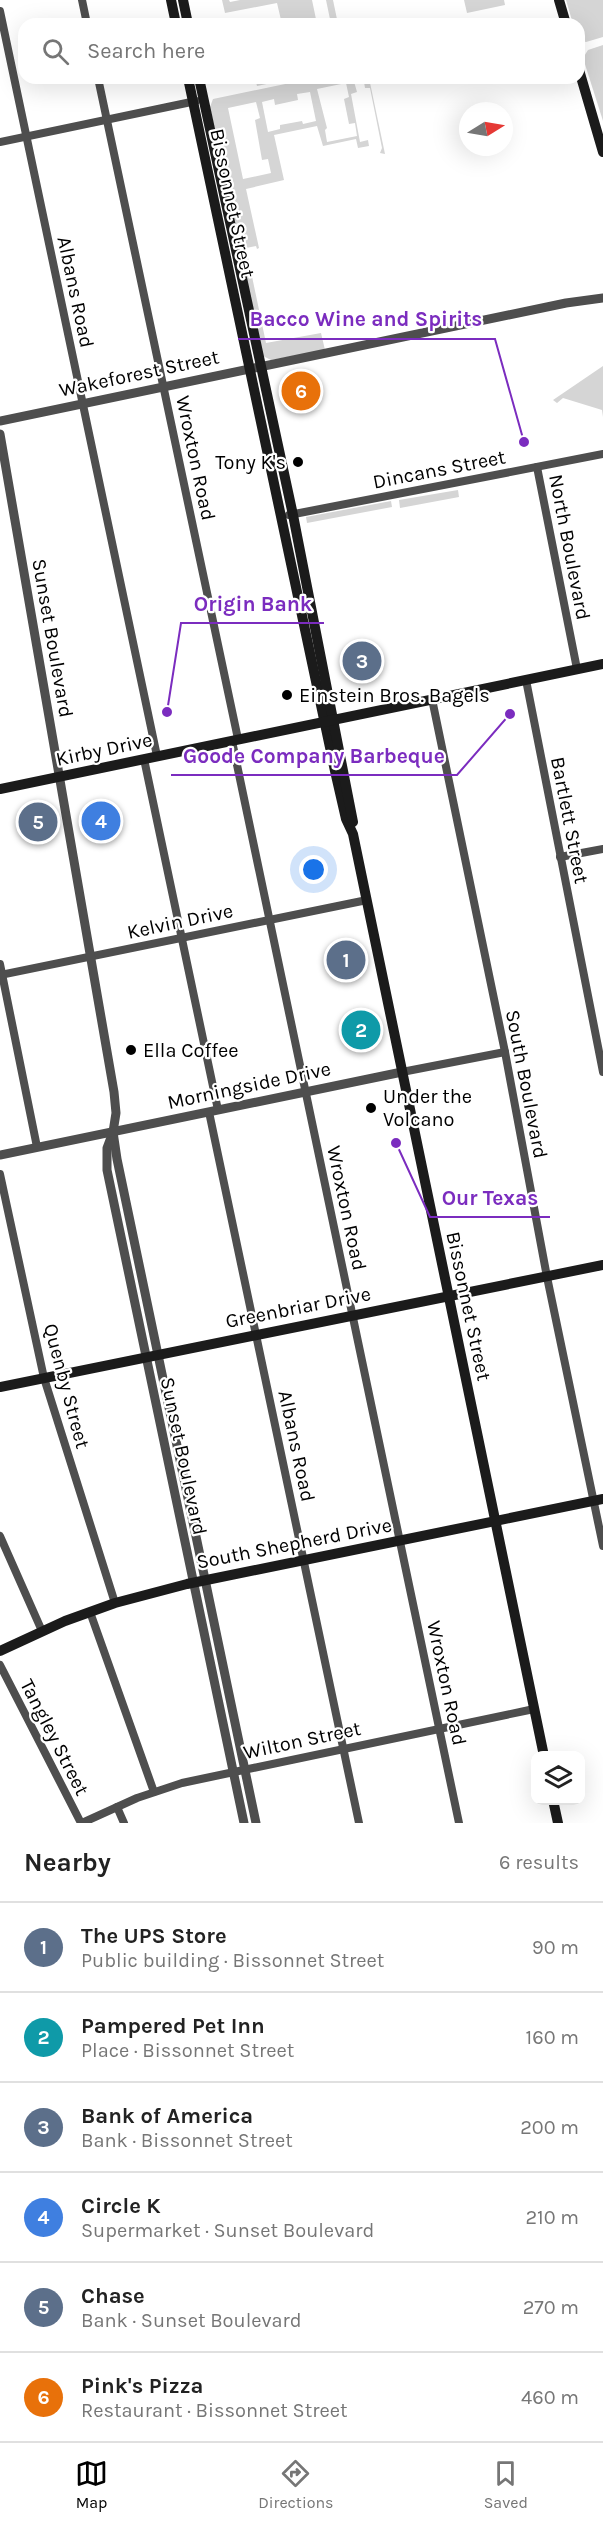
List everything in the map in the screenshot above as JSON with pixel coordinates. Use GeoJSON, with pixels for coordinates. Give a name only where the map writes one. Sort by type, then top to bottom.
{"type":"FeatureCollection","features":[{"type":"Feature","properties":{"kind":"main road"},"geometry":{"type":"LineString","coordinates":[[171,0],[175,18]]}},
{"type":"Feature","properties":{"kind":"main road"},"geometry":{"type":"LineString","coordinates":[[183,0],[187,18]]}},
{"type":"Feature","properties":{"kind":"main road"},"geometry":{"type":"LineString","coordinates":[[558,0],[564,18]]}},
{"type":"Feature","properties":{"kind":"main road","name":"Bissonnet Street"},"geometry":{"type":"LineString","coordinates":[[191,84],[198,100],[262,366],[312,608],[346,819],[352,828],[543,1751]]}},
{"type":"Feature","properties":{"kind":"main road","name":"Bissonnet Street"},"geometry":{"type":"LineString","coordinates":[[199,84],[198,100],[249,368],[301,610],[329,721]]}},
{"type":"Feature","properties":{"kind":"main road"},"geometry":{"type":"LineString","coordinates":[[583,84],[603,152]]}},
{"type":"Feature","properties":{"kind":"main road"},"geometry":{"type":"LineString","coordinates":[[301,610],[312,608]]}},
{"type":"Feature","properties":{"kind":"main road","name":"Kirby Drive"},"geometry":{"type":"LineString","coordinates":[[0,789],[577,669],[603,666]]}},
{"type":"Feature","properties":{"kind":"main road","name":"Greenbriar Drive"},"geometry":{"type":"LineString","coordinates":[[0,1387],[352,1314],[603,1266]]}},
{"type":"Feature","properties":{"kind":"main road","name":"South Shepherd Drive"},"geometry":{"type":"LineString","coordinates":[[0,1651],[90,1612],[193,1582],[598,1500]]}},
{"type":"Feature","properties":{"kind":"main road"},"geometry":{"type":"LineString","coordinates":[[554,1805],[558,1823]]}},
{"type":"Feature","properties":{"kind":"street"},"geometry":{"type":"LineString","coordinates":[[82,0],[86,18]]}},
{"type":"Feature","properties":{"kind":"street","name":"Albans Road"},"geometry":{"type":"LineString","coordinates":[[0,11],[157,756]]}},
{"type":"Feature","properties":{"kind":"street","name":"Wroxton Road"},"geometry":{"type":"LineString","coordinates":[[99,84],[164,386],[306,1092],[459,1823]]}},
{"type":"Feature","properties":{"kind":"street"},"geometry":{"type":"LineString","coordinates":[[0,142],[198,100]]}},
{"type":"Feature","properties":{"kind":"street","name":"Wakeforest Street"},"geometry":{"type":"LineString","coordinates":[[0,421],[249,368],[603,298]]}},
{"type":"Feature","properties":{"kind":"street","name":"Sunset Boulevard"},"geometry":{"type":"LineString","coordinates":[[0,435],[114,1092],[116,1113],[113,1132],[107,1148],[107,1170],[244,1823]]}},
{"type":"Feature","properties":{"kind":"street","name":"Dincans Street"},"geometry":{"type":"LineString","coordinates":[[281,517],[603,454]]}},
{"type":"Feature","properties":{"kind":"street","name":"North Boulevard"},"geometry":{"type":"LineString","coordinates":[[537,467],[577,669]]}},
{"type":"Feature","properties":{"kind":"street","name":"Bartlett Street"},"geometry":{"type":"LineString","coordinates":[[526,680],[603,1072]]}},
{"type":"Feature","properties":{"kind":"street","name":"South Boulevard"},"geometry":{"type":"LineString","coordinates":[[432,699],[505,1052],[547,1277],[598,1500],[603,1546]]}},
{"type":"Feature","properties":{"kind":"street","name":"Albans Road"},"geometry":{"type":"LineString","coordinates":[[144,759],[257,1334],[359,1823]]}},
{"type":"Feature","properties":{"kind":"street"},"geometry":{"type":"LineString","coordinates":[[560,857],[603,849]]}},
{"type":"Feature","properties":{"kind":"street","name":"Kelvin Drive"},"geometry":{"type":"LineString","coordinates":[[1,975],[367,900]]}},
{"type":"Feature","properties":{"kind":"street"},"geometry":{"type":"LineString","coordinates":[[0,964],[37,1147]]}},
{"type":"Feature","properties":{"kind":"street","name":"Morningside Drive"},"geometry":{"type":"LineString","coordinates":[[0,1155],[505,1052]]}},
{"type":"Feature","properties":{"kind":"street","name":"Sunset Boulevard"},"geometry":{"type":"LineString","coordinates":[[113,1132],[157,1354],[256,1823]]}},
{"type":"Feature","properties":{"kind":"street","name":"Quenby Street"},"geometry":{"type":"LineString","coordinates":[[0,1174],[44,1378],[115,1604]]}},
{"type":"Feature","properties":{"kind":"street"},"geometry":{"type":"LineString","coordinates":[[0,1536],[42,1631]]}},
{"type":"Feature","properties":{"kind":"street"},"geometry":{"type":"LineString","coordinates":[[90,1612],[154,1792]]}},
{"type":"Feature","properties":{"kind":"street","name":"Tangley Street"},"geometry":{"type":"LineString","coordinates":[[0,1665],[82,1823]]}},
{"type":"Feature","properties":{"kind":"street","name":"Wilton Street"},"geometry":{"type":"LineString","coordinates":[[82,1823],[154,1792],[233,1771],[534,1709]]}},
{"type":"Feature","properties":{"kind":"street"},"geometry":{"type":"LineString","coordinates":[[117,1807],[124,1823]]}},
{"type":"Feature","properties":{"kind":"shaded area"},"geometry":{"type":"Polygon","coordinates":[[[222,0],[230,2],[312,0],[316,18],[281,18],[277,3],[225,13],[222,0]]]}},
{"type":"Feature","properties":{"kind":"shaded area"},"geometry":{"type":"Polygon","coordinates":[[[326,0],[333,0],[337,18],[330,18],[326,0]]]}},
{"type":"Feature","properties":{"kind":"shaded area"},"geometry":{"type":"Polygon","coordinates":[[[464,0],[504,0],[505,5],[467,13],[464,0]]]}},
{"type":"Feature","properties":{"kind":"shaded area"},"geometry":{"type":"Polygon","coordinates":[[[566,0],[603,0],[603,37],[585,42],[585,18],[571,18],[566,0]]]}},
{"type":"Feature","properties":{"kind":"shaded area"},"geometry":{"type":"Polygon","coordinates":[[[603,45],[603,121],[585,64],[585,55],[588,50],[603,45]]]}},
{"type":"Feature","properties":{"kind":"shaded area"},"geometry":{"type":"Polygon","coordinates":[[[285,84],[341,84],[317,89],[327,128],[325,130],[327,142],[357,136],[355,123],[349,124],[344,99],[349,97],[346,84],[355,84],[357,92],[351,94],[360,142],[368,140],[369,146],[358,148],[356,139],[323,146],[317,126],[274,135],[284,180],[246,189],[259,248],[257,249],[256,246],[246,248],[266,343],[321,333],[325,350],[271,360],[263,356],[210,107],[213,99],[285,84]],[[310,92],[297,94],[298,100],[275,105],[274,99],[262,102],[268,132],[280,129],[280,125],[316,121],[310,92]],[[256,102],[228,108],[243,179],[271,173],[268,159],[262,160],[255,120],[260,118],[256,102]]]}},
{"type":"Feature","properties":{"kind":"shaded area"},"geometry":{"type":"Polygon","coordinates":[[[364,84],[370,84],[385,154],[380,153],[382,148],[370,88],[365,88],[364,84]]]}},
{"type":"Feature","properties":{"kind":"shaded area"},"geometry":{"type":"Polygon","coordinates":[[[603,366],[603,417],[602,410],[563,398],[557,403],[553,400],[603,366]]]}},
{"type":"Feature","properties":{"kind":"shaded area"},"geometry":{"type":"Polygon","coordinates":[[[458,490],[459,497],[400,508],[399,500],[458,490]]]}},
{"type":"Feature","properties":{"kind":"shaded area"},"geometry":{"type":"Polygon","coordinates":[[[391,501],[392,507],[307,523],[306,517],[391,501]]]}},
{"type":"Feature","properties":{"kind":"place","name":"Pink's Pizza"},"geometry":{"type":"Point","coordinates":[301,391]}},
{"type":"Feature","properties":{"kind":"place","name":"Bacco Wine and Spirits"},"geometry":{"type":"Point","coordinates":[524,442]}},
{"type":"Feature","properties":{"kind":"place","name":"Tony K's"},"geometry":{"type":"Point","coordinates":[298,462]}},
{"type":"Feature","properties":{"kind":"place","name":"Bank of America"},"geometry":{"type":"Point","coordinates":[362,661]}},
{"type":"Feature","properties":{"kind":"place","name":"Einstein Bros. Bagels"},"geometry":{"type":"Point","coordinates":[287,695]}},
{"type":"Feature","properties":{"kind":"place","name":"Origin Bank"},"geometry":{"type":"Point","coordinates":[167,712]}},
{"type":"Feature","properties":{"kind":"place","name":"Goode Company Barbeque"},"geometry":{"type":"Point","coordinates":[510,714]}},
{"type":"Feature","properties":{"kind":"place","name":"Circle K"},"geometry":{"type":"Point","coordinates":[101,821]}},
{"type":"Feature","properties":{"kind":"place","name":"Chase"},"geometry":{"type":"Point","coordinates":[38,822]}},
{"type":"Feature","properties":{"kind":"place","name":"The UPS Store"},"geometry":{"type":"Point","coordinates":[346,960]}},
{"type":"Feature","properties":{"kind":"place","name":"Pampered Pet Inn"},"geometry":{"type":"Point","coordinates":[361,1030]}},
{"type":"Feature","properties":{"kind":"place","name":"Ella Coffee"},"geometry":{"type":"Point","coordinates":[131,1050]}},
{"type":"Feature","properties":{"kind":"place","name":"Under the Volcano"},"geometry":{"type":"Point","coordinates":[371,1108]}},
{"type":"Feature","properties":{"kind":"place","name":"Our Texas"},"geometry":{"type":"Point","coordinates":[396,1143]}}]}
